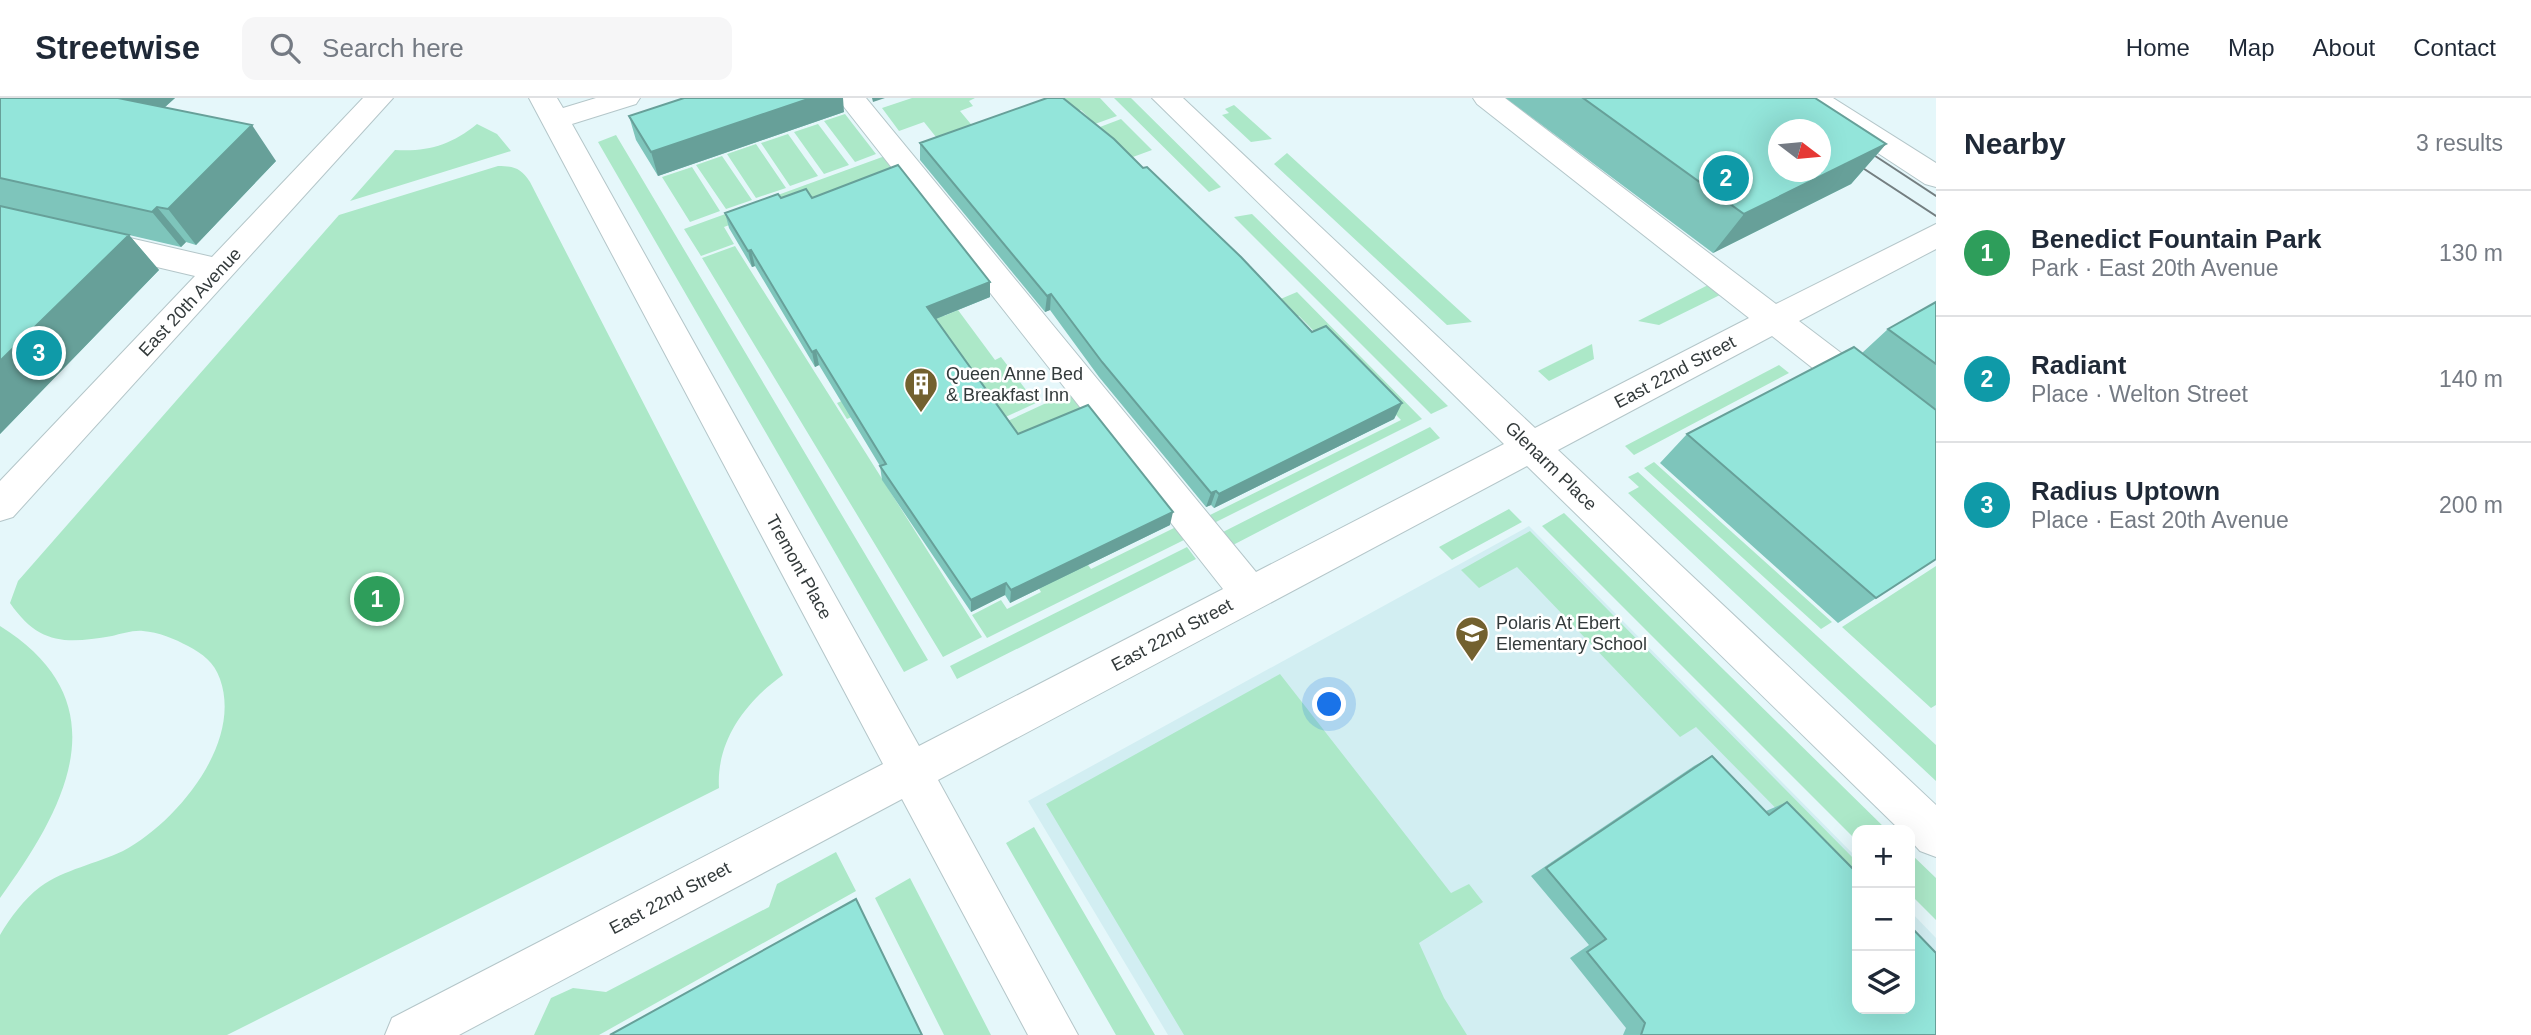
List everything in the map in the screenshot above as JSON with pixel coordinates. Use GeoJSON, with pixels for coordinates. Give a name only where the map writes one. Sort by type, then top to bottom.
{"type":"FeatureCollection","features":[{"type":"Feature","properties":{"kind":"street","name":"East 20th Avenue"},"geometry":{"type":"LineString","coordinates":[[0,506],[379,98]]}},
{"type":"Feature","properties":{"kind":"street"},"geometry":{"type":"LineString","coordinates":[[546,104],[626,98]]}},
{"type":"Feature","properties":{"kind":"street"},"geometry":{"type":"LineString","coordinates":[[851,98],[1250,594]]}},
{"type":"Feature","properties":{"kind":"street","name":"Glenarm Place"},"geometry":{"type":"LineString","coordinates":[[1166,98],[1936,835]]}},
{"type":"Feature","properties":{"kind":"street"},"geometry":{"type":"LineString","coordinates":[[1487,98],[1936,445]]}},
{"type":"Feature","properties":{"kind":"street"},"geometry":{"type":"LineString","coordinates":[[1813,98],[1936,177]]}},
{"type":"Feature","properties":{"kind":"street","name":"Tremont Place"},"geometry":{"type":"LineString","coordinates":[[546,104],[1054,1035]]}},
{"type":"Feature","properties":{"kind":"street"},"geometry":{"type":"LineString","coordinates":[[0,219],[219,270]]}},
{"type":"Feature","properties":{"kind":"street","name":"East 22nd Street"},"geometry":{"type":"LineString","coordinates":[[409,1035],[1936,235]]}},
{"type":"Feature","properties":{"kind":"shaded area","name":"Polaris At Ebert Elementary School"},"geometry":{"type":"Polygon","coordinates":[[[1529,526],[1852,853],[1852,1014],[1915,1014],[1915,916],[1936,938],[1936,1035],[1168,1035],[1028,801],[1529,526]]]}},
{"type":"Feature","properties":{"kind":"green space"},"geometry":{"type":"Polygon","coordinates":[[[912,98],[975,98],[969,101],[973,106],[960,111],[975,129],[940,142],[924,122],[899,131],[882,108],[912,98]]]}},
{"type":"Feature","properties":{"kind":"green space"},"geometry":{"type":"Polygon","coordinates":[[[1058,98],[1100,98],[1117,116],[1095,124],[1081,110],[1070,114],[1058,98]]]}},
{"type":"Feature","properties":{"kind":"green space"},"geometry":{"type":"Polygon","coordinates":[[[1114,98],[1131,98],[1221,187],[1209,192],[1114,98]]]}},
{"type":"Feature","properties":{"kind":"green space"},"geometry":{"type":"Polygon","coordinates":[[[1234,105],[1272,139],[1251,142],[1222,115],[1229,113],[1225,109],[1234,105]]]}},
{"type":"Feature","properties":{"kind":"green space"},"geometry":{"type":"Polygon","coordinates":[[[845,114],[876,154],[855,162],[824,121],[845,114]]]}},
{"type":"Feature","properties":{"kind":"green space"},"geometry":{"type":"Polygon","coordinates":[[[1121,119],[1152,150],[1122,161],[1092,130],[1121,119]]]}},
{"type":"Feature","properties":{"kind":"green space"},"geometry":{"type":"Polygon","coordinates":[[[477,124],[497,134],[511,151],[350,201],[395,150],[439,146],[477,124]]]}},
{"type":"Feature","properties":{"kind":"green space"},"geometry":{"type":"Polygon","coordinates":[[[818,124],[849,165],[824,174],[794,132],[818,124]]]}},
{"type":"Feature","properties":{"kind":"green space"},"geometry":{"type":"Polygon","coordinates":[[[788,134],[818,176],[790,186],[761,143],[788,134]]]}},
{"type":"Feature","properties":{"kind":"green space"},"geometry":{"type":"Polygon","coordinates":[[[616,135],[928,660],[904,672],[598,142],[616,135]]]}},
{"type":"Feature","properties":{"kind":"green space"},"geometry":{"type":"Polygon","coordinates":[[[756,144],[786,188],[756,198],[727,154],[756,144]]]}},
{"type":"Feature","properties":{"kind":"green space"},"geometry":{"type":"Polygon","coordinates":[[[1287,153],[1472,322],[1447,325],[1274,164],[1287,153]]]}},
{"type":"Feature","properties":{"kind":"green space"},"geometry":{"type":"Polygon","coordinates":[[[722,156],[752,200],[726,209],[696,165],[722,156]]]}},
{"type":"Feature","properties":{"kind":"green space"},"geometry":{"type":"Polygon","coordinates":[[[885,156],[907,183],[781,206],[724,227],[734,244],[701,256],[684,229],[885,156]]]}},
{"type":"Feature","properties":{"kind":"green space"},"geometry":{"type":"Polygon","coordinates":[[[498,166],[517,169],[530,182],[783,675],[757,697],[728,738],[719,771],[719,788],[227,1035],[0,1035],[0,935],[8,922],[40,887],[60,876],[123,851],[164,821],[200,778],[213,754],[222,729],[225,704],[218,673],[211,663],[198,652],[172,638],[139,631],[81,640],[67,640],[43,634],[21,617],[10,603],[18,581],[339,215],[498,166]]]}},
{"type":"Feature","properties":{"kind":"green space"},"geometry":{"type":"Polygon","coordinates":[[[692,167],[720,211],[690,222],[662,177],[692,167]]]}},
{"type":"Feature","properties":{"kind":"green space"},"geometry":{"type":"Polygon","coordinates":[[[1252,214],[1448,406],[1431,414],[1234,217],[1252,214]]]}},
{"type":"Feature","properties":{"kind":"green space"},"geometry":{"type":"Polygon","coordinates":[[[735,246],[982,637],[943,657],[702,258],[735,246]]]}},
{"type":"Feature","properties":{"kind":"green space"},"geometry":{"type":"Polygon","coordinates":[[[1710,284],[1722,294],[1659,325],[1638,321],[1710,284]]]}},
{"type":"Feature","properties":{"kind":"green space"},"geometry":{"type":"Polygon","coordinates":[[[1297,292],[1422,419],[1214,523],[1208,516],[1401,420],[1299,316],[1285,322],[1269,304],[1297,292]]]}},
{"type":"Feature","properties":{"kind":"green space"},"geometry":{"type":"Polygon","coordinates":[[[929,295],[944,316],[958,310],[995,360],[1001,357],[1036,403],[999,420],[942,378],[847,419],[837,403],[938,360],[929,295]]]}},
{"type":"Feature","properties":{"kind":"green space"},"geometry":{"type":"Polygon","coordinates":[[[1592,344],[1594,359],[1549,381],[1538,371],[1592,344]]]}},
{"type":"Feature","properties":{"kind":"green space"},"geometry":{"type":"Polygon","coordinates":[[[1779,365],[1789,373],[1634,455],[1625,446],[1779,365]]]}},
{"type":"Feature","properties":{"kind":"green space"},"geometry":{"type":"Polygon","coordinates":[[[1070,392],[1087,414],[1021,477],[999,425],[1070,392]]]}},
{"type":"Feature","properties":{"kind":"green space"},"geometry":{"type":"Polygon","coordinates":[[[1430,427],[1440,438],[1233,545],[1223,532],[1430,427]]]}},
{"type":"Feature","properties":{"kind":"green space"},"geometry":{"type":"Polygon","coordinates":[[[1654,462],[1832,622],[1821,629],[1644,468],[1654,462]]]}},
{"type":"Feature","properties":{"kind":"green space"},"geometry":{"type":"Polygon","coordinates":[[[1638,472],[1936,745],[1936,781],[1628,493],[1639,487],[1628,477],[1638,472]]]}},
{"type":"Feature","properties":{"kind":"green space"},"geometry":{"type":"Polygon","coordinates":[[[1509,509],[1522,522],[1452,560],[1439,547],[1509,509]]]}},
{"type":"Feature","properties":{"kind":"green space"},"geometry":{"type":"Polygon","coordinates":[[[1564,513],[1882,825],[1852,825],[1852,836],[1542,526],[1564,513]]]}},
{"type":"Feature","properties":{"kind":"green space"},"geometry":{"type":"Polygon","coordinates":[[[1176,527],[1186,539],[987,638],[972,615],[1001,600],[1007,609],[1041,592],[1037,585],[1068,538],[1091,569],[1176,527]]]}},
{"type":"Feature","properties":{"kind":"green space"},"geometry":{"type":"Polygon","coordinates":[[[1530,531],[1852,857],[1852,886],[1696,727],[1680,737],[1517,567],[1479,588],[1461,570],[1530,531]]]}},
{"type":"Feature","properties":{"kind":"green space"},"geometry":{"type":"Polygon","coordinates":[[[1187,547],[1196,559],[957,679],[950,666],[1187,547]]]}},
{"type":"Feature","properties":{"kind":"green space"},"geometry":{"type":"Polygon","coordinates":[[[1936,566],[1936,705],[1931,708],[1842,627],[1936,566]]]}},
{"type":"Feature","properties":{"kind":"green space"},"geometry":{"type":"Polygon","coordinates":[[[0,626],[38,656],[61,688],[71,721],[71,756],[62,792],[45,827],[0,898],[0,626]]]}},
{"type":"Feature","properties":{"kind":"green space"},"geometry":{"type":"Polygon","coordinates":[[[1280,674],[1451,893],[1469,884],[1483,902],[1419,943],[1444,998],[1467,1035],[1184,1035],[1046,804],[1280,674]]]}},
{"type":"Feature","properties":{"kind":"green space"},"geometry":{"type":"Polygon","coordinates":[[[1034,827],[1155,1035],[1116,1035],[1006,843],[1034,827]]]}},
{"type":"Feature","properties":{"kind":"green space"},"geometry":{"type":"Polygon","coordinates":[[[836,852],[856,891],[599,1035],[534,1035],[551,998],[573,988],[606,992],[769,907],[777,884],[836,852]]]}},
{"type":"Feature","properties":{"kind":"green space"},"geometry":{"type":"Polygon","coordinates":[[[1915,858],[1936,878],[1936,920],[1915,899],[1915,858]]]}},
{"type":"Feature","properties":{"kind":"green space"},"geometry":{"type":"Polygon","coordinates":[[[910,878],[991,1035],[944,1035],[875,898],[910,878]]]}},
{"type":"Feature","properties":{"kind":"building"},"geometry":{"type":"Polygon","coordinates":[[[0,98],[118,98],[252,125],[168,209],[157,207],[152,212],[0,178],[0,98]]]}},
{"type":"Feature","properties":{"kind":"building"},"geometry":{"type":"Polygon","coordinates":[[[684,98],[811,98],[651,152],[629,116],[684,98]]]}},
{"type":"Feature","properties":{"kind":"building"},"geometry":{"type":"Polygon","coordinates":[[[1047,98],[1063,98],[1114,139],[1143,168],[1147,167],[1241,257],[1312,332],[1326,326],[1402,403],[1219,494],[1216,491],[1211,493],[1102,362],[1051,294],[1047,296],[920,143],[1047,98]]]}},
{"type":"Feature","properties":{"kind":"building"},"geometry":{"type":"Polygon","coordinates":[[[1583,98],[1815,98],[1886,144],[1831,171],[1831,119],[1768,119],[1768,182],[1809,182],[1744,214],[1583,98]]]}},
{"type":"Feature","properties":{"kind":"building"},"geometry":{"type":"Polygon","coordinates":[[[898,165],[990,282],[927,307],[1018,434],[1088,405],[1173,512],[1011,590],[1006,583],[971,600],[880,466],[886,464],[816,350],[812,352],[751,250],[748,251],[725,213],[778,194],[781,198],[806,189],[812,198],[898,165]]]}},
{"type":"Feature","properties":{"kind":"building"},"geometry":{"type":"Polygon","coordinates":[[[0,206],[129,235],[0,361],[0,206]]]}},
{"type":"Feature","properties":{"kind":"building"},"geometry":{"type":"Polygon","coordinates":[[[1936,302],[1936,364],[1888,329],[1936,302]]]}},
{"type":"Feature","properties":{"kind":"building"},"geometry":{"type":"Polygon","coordinates":[[[1854,347],[1936,410],[1936,559],[1876,598],[1687,434],[1854,347]]]}},
{"type":"Feature","properties":{"kind":"building"},"geometry":{"type":"Polygon","coordinates":[[[1712,756],[1769,815],[1787,802],[1852,868],[1852,1014],[1915,1014],[1915,931],[1936,953],[1936,1035],[1641,1035],[1645,1023],[1587,952],[1606,939],[1546,868],[1712,756]]]}},
{"type":"Feature","properties":{"kind":"building"},"geometry":{"type":"Polygon","coordinates":[[[856,899],[922,1035],[610,1035],[856,899]]]}},
{"type":"Feature","properties":{"kind":"tram line"},"geometry":{"type":"LineString","coordinates":[[1860,146],[1936,196]]}},
{"type":"Feature","properties":{"kind":"tram line"},"geometry":{"type":"LineString","coordinates":[[1831,147],[1936,216]]}},
{"type":"Feature","properties":{"kind":"place","name":"Radiant"},"geometry":{"type":"Point","coordinates":[1726,178]}},
{"type":"Feature","properties":{"kind":"place","name":"Radius Uptown"},"geometry":{"type":"Point","coordinates":[39,353]}},
{"type":"Feature","properties":{"kind":"place","name":"Queen Anne Bed & Breakfast Inn"},"geometry":{"type":"Point","coordinates":[921,414]}},
{"type":"Feature","properties":{"kind":"place","name":"Benedict Fountain Park"},"geometry":{"type":"Point","coordinates":[377,599]}},
{"type":"Feature","properties":{"kind":"place","name":"Polaris At Ebert Elementary School"},"geometry":{"type":"Point","coordinates":[1472,663]}}]}
